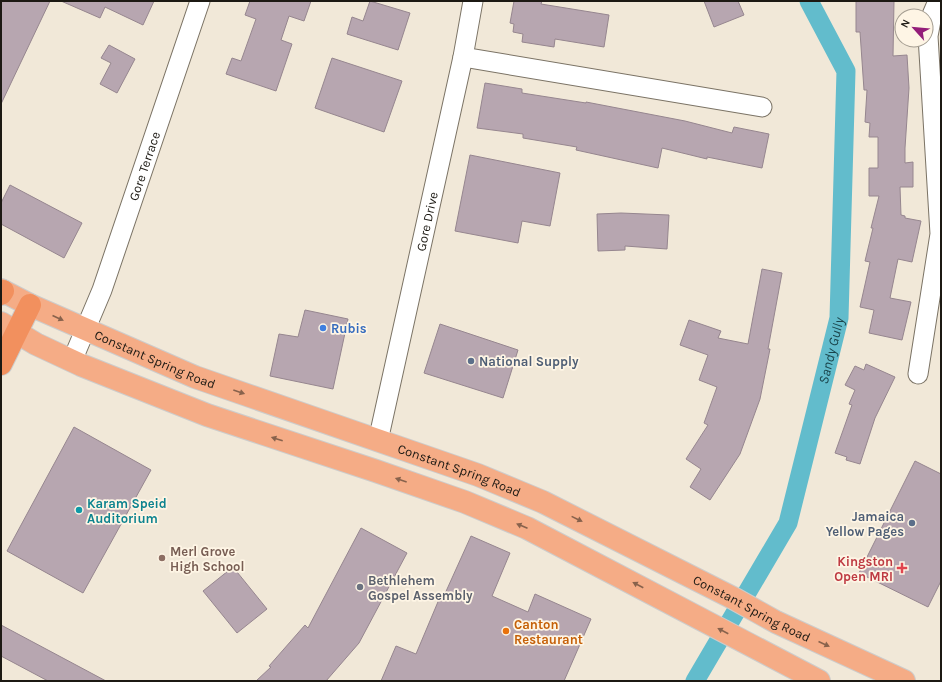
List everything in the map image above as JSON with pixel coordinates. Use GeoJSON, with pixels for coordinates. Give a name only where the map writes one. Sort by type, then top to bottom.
{"type":"FeatureCollection","features":[{"type":"Feature","properties":{"kind":"highway"},"geometry":{"type":"LineString","coordinates":[[1,364],[8,328],[30,305]]}},
{"type":"Feature","properties":{"kind":"main road","name":"Constant Spring Road"},"geometry":{"type":"LineString","coordinates":[[2,291],[86,330],[195,377],[478,475],[543,502],[733,598],[776,622],[904,681]]}},
{"type":"Feature","properties":{"kind":"main road"},"geometry":{"type":"LineString","coordinates":[[8,328],[36,344],[72,361],[207,416],[376,471],[465,502],[527,528],[819,681]]}},
{"type":"Feature","properties":{"kind":"street","name":"Gore Terrace"},"geometry":{"type":"LineString","coordinates":[[72,361],[102,290],[200,1]]}},
{"type":"Feature","properties":{"kind":"street","name":"Gore Drive"},"geometry":{"type":"LineString","coordinates":[[378,441],[474,1]]}},
{"type":"Feature","properties":{"kind":"street"},"geometry":{"type":"LineString","coordinates":[[918,374],[940,234],[928,36],[932,15],[938,1]]}},
{"type":"Feature","properties":{"kind":"street"},"geometry":{"type":"LineString","coordinates":[[463,57],[762,107]]}},
{"type":"Feature","properties":{"kind":"building"},"geometry":{"type":"Polygon","coordinates":[[[1,1],[50,1],[1,104],[1,1]]]}},
{"type":"Feature","properties":{"kind":"building"},"geometry":{"type":"Polygon","coordinates":[[[61,1],[154,1],[143,25],[105,7],[100,18],[61,1]]]}},
{"type":"Feature","properties":{"kind":"building"},"geometry":{"type":"Polygon","coordinates":[[[250,1],[311,1],[304,21],[289,16],[281,40],[292,44],[276,91],[226,74],[232,58],[241,61],[256,19],[245,15],[250,1]]]}},
{"type":"Feature","properties":{"kind":"building"},"geometry":{"type":"Polygon","coordinates":[[[370,1],[410,13],[398,50],[347,34],[352,17],[363,21],[370,1]]]}},
{"type":"Feature","properties":{"kind":"building"},"geometry":{"type":"Polygon","coordinates":[[[514,1],[542,1],[541,4],[609,15],[604,47],[555,39],[554,47],[522,42],[523,34],[513,32],[514,24],[510,23],[514,1]]]}},
{"type":"Feature","properties":{"kind":"building"},"geometry":{"type":"Polygon","coordinates":[[[704,1],[738,1],[744,15],[714,27],[704,1]]]}},
{"type":"Feature","properties":{"kind":"building"},"geometry":{"type":"Polygon","coordinates":[[[856,1],[894,1],[893,56],[907,55],[909,88],[905,163],[913,162],[913,187],[900,187],[901,215],[905,216],[905,218],[921,221],[912,262],[898,259],[890,298],[911,302],[902,340],[869,333],[874,310],[860,307],[870,262],[865,261],[879,196],[869,196],[869,168],[878,168],[878,137],[869,137],[870,123],[865,122],[867,90],[864,90],[860,32],[856,32],[856,1]]]}},
{"type":"Feature","properties":{"kind":"building"},"geometry":{"type":"Polygon","coordinates":[[[109,45],[135,59],[117,93],[100,84],[111,63],[101,58],[109,45]]]}},
{"type":"Feature","properties":{"kind":"building"},"geometry":{"type":"Polygon","coordinates":[[[332,58],[402,81],[384,132],[315,108],[332,58]]]}},
{"type":"Feature","properties":{"kind":"building"},"geometry":{"type":"Polygon","coordinates":[[[485,83],[522,89],[522,93],[586,102],[685,121],[732,133],[734,127],[769,134],[762,168],[707,157],[707,159],[662,148],[658,168],[576,150],[577,147],[523,138],[523,134],[477,128],[485,83]]]}},
{"type":"Feature","properties":{"kind":"building"},"geometry":{"type":"Polygon","coordinates":[[[470,155],[560,173],[550,226],[522,221],[518,243],[455,231],[470,155]]]}},
{"type":"Feature","properties":{"kind":"building"},"geometry":{"type":"Polygon","coordinates":[[[10,185],[82,223],[64,258],[1,224],[1,203],[10,185]]]}},
{"type":"Feature","properties":{"kind":"building"},"geometry":{"type":"Polygon","coordinates":[[[621,213],[669,215],[667,249],[625,246],[625,250],[598,251],[597,214],[621,213]]]}},
{"type":"Feature","properties":{"kind":"building"},"geometry":{"type":"Polygon","coordinates":[[[762,269],[782,273],[768,349],[770,349],[760,399],[740,454],[710,500],[690,487],[701,469],[686,459],[708,425],[704,423],[717,387],[699,380],[708,355],[680,345],[689,320],[721,331],[718,338],[748,344],[762,269]]]}},
{"type":"Feature","properties":{"kind":"building","name":"Rubis"},"geometry":{"type":"Polygon","coordinates":[[[305,310],[348,319],[333,389],[270,376],[279,334],[298,337],[305,310]]]}},
{"type":"Feature","properties":{"kind":"building","name":"National Supply"},"geometry":{"type":"Polygon","coordinates":[[[440,324],[518,350],[503,398],[424,373],[440,324]]]}},
{"type":"Feature","properties":{"kind":"building"},"geometry":{"type":"Polygon","coordinates":[[[866,364],[895,377],[875,418],[860,464],[846,460],[847,457],[835,453],[852,405],[849,404],[855,390],[845,385],[855,366],[864,370],[866,364]]]}},
{"type":"Feature","properties":{"kind":"building","name":"Karam Speid Auditorium"},"geometry":{"type":"Polygon","coordinates":[[[74,427],[151,470],[83,593],[7,551],[74,427]]]}},
{"type":"Feature","properties":{"kind":"building","name":"Jamaica Yellow Pages"},"geometry":{"type":"Polygon","coordinates":[[[915,461],[941,474],[941,581],[928,607],[859,573],[915,461]]]}},
{"type":"Feature","properties":{"kind":"building","name":"Bethlehem Gospel Assembly"},"geometry":{"type":"Polygon","coordinates":[[[361,528],[407,553],[359,643],[326,681],[256,681],[271,667],[269,666],[305,625],[308,628],[361,528]]]}},
{"type":"Feature","properties":{"kind":"building"},"geometry":{"type":"Polygon","coordinates":[[[471,536],[510,553],[492,596],[528,612],[535,594],[591,619],[564,681],[381,681],[396,646],[416,654],[440,597],[443,598],[471,536]]]}},
{"type":"Feature","properties":{"kind":"building"},"geometry":{"type":"Polygon","coordinates":[[[233,567],[267,609],[237,633],[203,591],[233,567]]]}},
{"type":"Feature","properties":{"kind":"building"},"geometry":{"type":"Polygon","coordinates":[[[1,625],[106,681],[48,681],[1,656],[1,625]]]}},
{"type":"Feature","properties":{"kind":"waterway","name":"Sandy Gully"},"geometry":{"type":"LineString","coordinates":[[695,681],[788,523],[839,318],[846,71],[809,1]]}},
{"type":"Feature","properties":{"kind":"place","name":"Rubis"},"geometry":{"type":"Point","coordinates":[323,328]}},
{"type":"Feature","properties":{"kind":"place","name":"National Supply"},"geometry":{"type":"Point","coordinates":[471,361]}},
{"type":"Feature","properties":{"kind":"place","name":"Karam Speid Auditorium"},"geometry":{"type":"Point","coordinates":[79,510]}},
{"type":"Feature","properties":{"kind":"place","name":"Jamaica Yellow Pages"},"geometry":{"type":"Point","coordinates":[912,523]}},
{"type":"Feature","properties":{"kind":"place","name":"Merl Grove High School"},"geometry":{"type":"Point","coordinates":[162,558]}},
{"type":"Feature","properties":{"kind":"place","name":"Kingston Open MRI"},"geometry":{"type":"Point","coordinates":[902,568]}},
{"type":"Feature","properties":{"kind":"place","name":"Bethlehem Gospel Assembly"},"geometry":{"type":"Point","coordinates":[360,587]}},
{"type":"Feature","properties":{"kind":"place","name":"Canton Restaurant"},"geometry":{"type":"Point","coordinates":[506,631]}}]}
